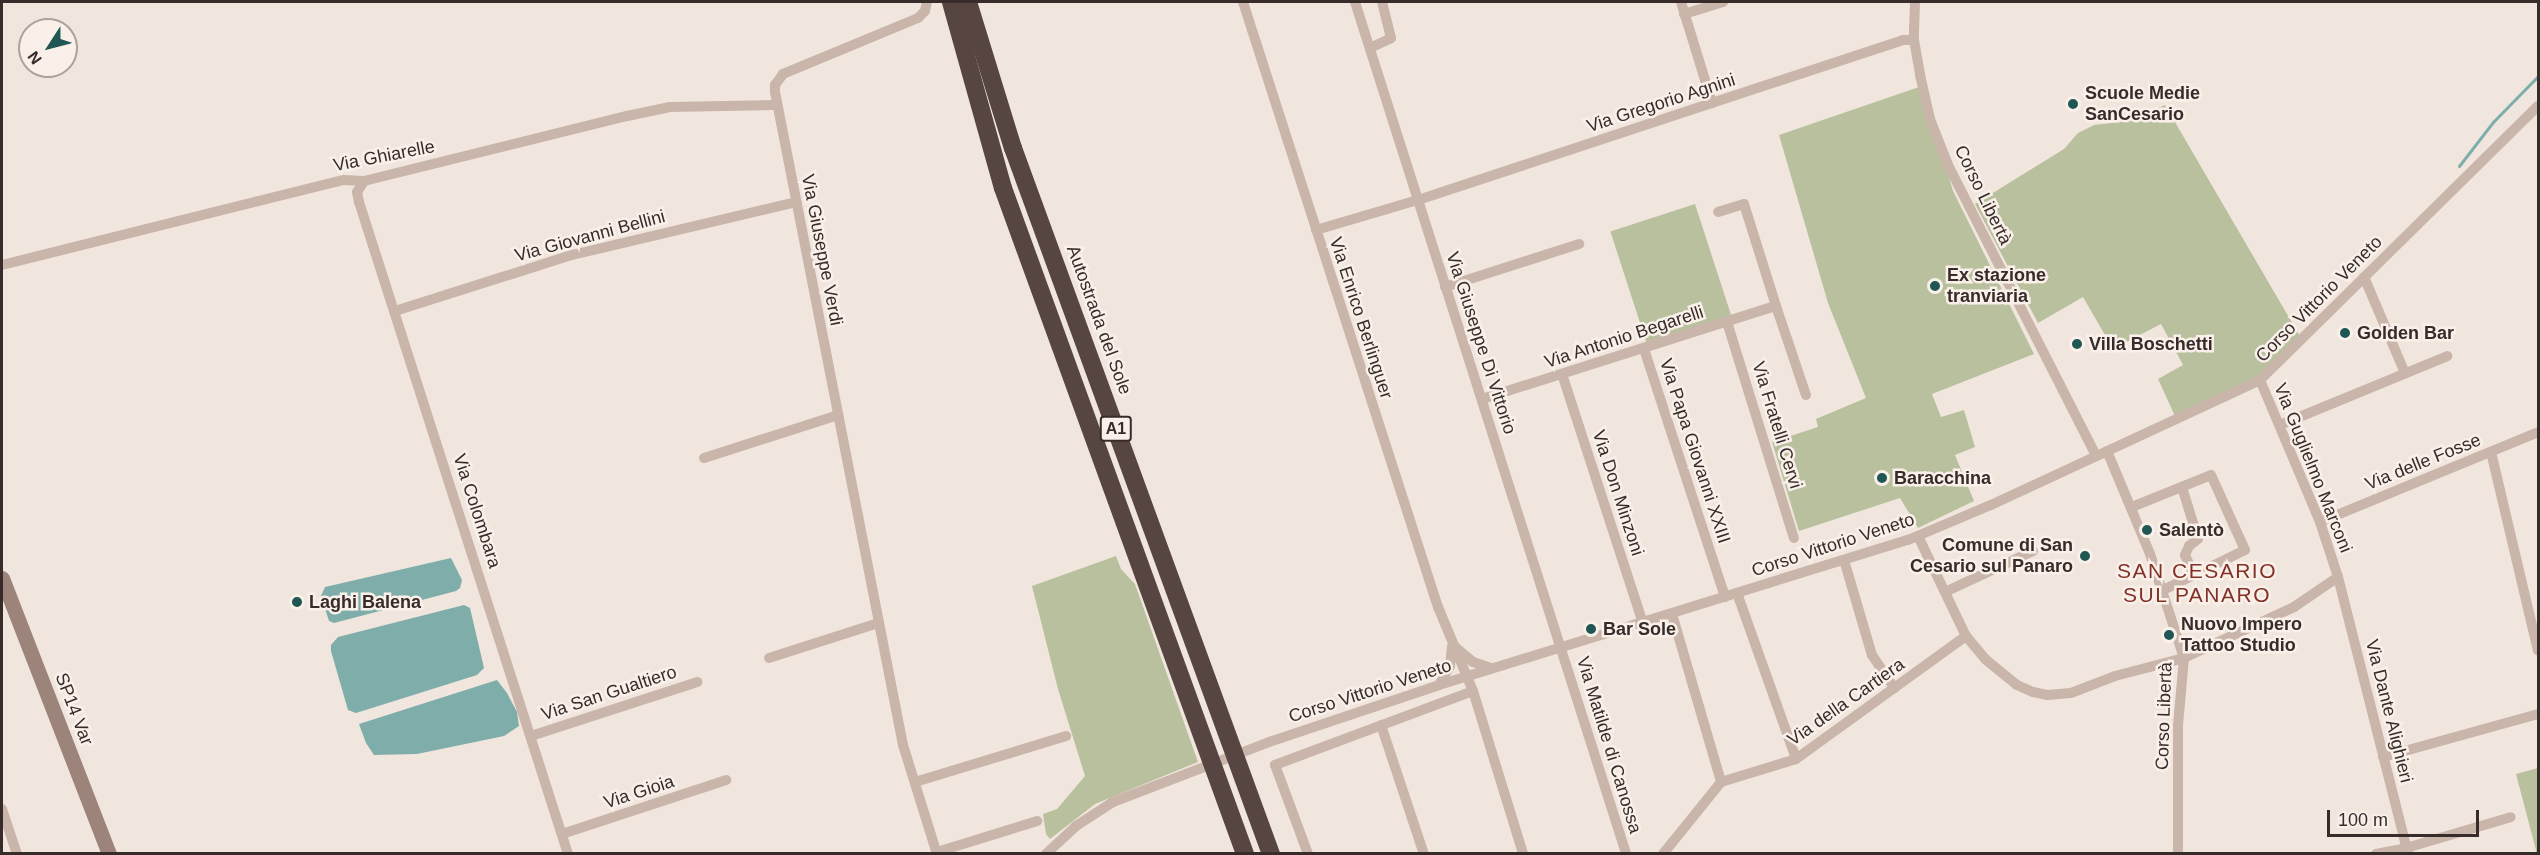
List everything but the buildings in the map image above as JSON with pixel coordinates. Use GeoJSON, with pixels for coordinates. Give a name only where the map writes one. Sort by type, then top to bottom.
{"type":"FeatureCollection","features":[{"type":"Feature","properties":{"kind":"highway","name":"A1"},"geometry":{"type":"LineString","coordinates":[[951,2],[1003,188],[1245,854]]}},
{"type":"Feature","properties":{"kind":"highway","name":"Autostrada del Sole"},"geometry":{"type":"LineString","coordinates":[[968,2],[1014,148],[1271,854]]}},
{"type":"Feature","properties":{"kind":"main road","name":"SP14 Var"},"geometry":{"type":"LineString","coordinates":[[2,578],[109,854]]}},
{"type":"Feature","properties":{"kind":"street","name":"Via Giuseppe Verdi"},"geometry":{"type":"LineString","coordinates":[[927,2],[925,11],[918,18],[783,74],[775,85],[775,92],[903,745],[937,853]]}},
{"type":"Feature","properties":{"kind":"street","name":"Via Enrico Berlinguer"},"geometry":{"type":"LineString","coordinates":[[1243,2],[1452,644],[1473,691],[1523,854]]}},
{"type":"Feature","properties":{"kind":"street","name":"Via Giuseppe Di Vittorio"},"geometry":{"type":"LineString","coordinates":[[1355,2],[1562,648]]}},
{"type":"Feature","properties":{"kind":"street"},"geometry":{"type":"LineString","coordinates":[[1370,48],[1391,38],[1382,2]]}},
{"type":"Feature","properties":{"kind":"street"},"geometry":{"type":"LineString","coordinates":[[1681,2],[1712,103]]}},
{"type":"Feature","properties":{"kind":"street"},"geometry":{"type":"LineString","coordinates":[[1684,14],[1723,2]]}},
{"type":"Feature","properties":{"kind":"street","name":"Corso Libertà"},"geometry":{"type":"LineString","coordinates":[[1915,2],[1914,40],[1930,119],[1948,165],[2039,338],[2132,507],[2163,590],[2184,658],[2178,725],[2178,854]]}},
{"type":"Feature","properties":{"kind":"street","name":"Via Gregorio Agnini"},"geometry":{"type":"LineString","coordinates":[[1316,230],[1418,201],[1903,40],[1914,40]]}},
{"type":"Feature","properties":{"kind":"street","name":"Via Ghiarelle"},"geometry":{"type":"LineString","coordinates":[[2,265],[343,180],[364,181],[670,107],[776,105]]}},
{"type":"Feature","properties":{"kind":"street","name":"Corso Vittorio Veneto"},"geometry":{"type":"LineString","coordinates":[[1046,854],[1076,826],[1103,808],[1192,771],[1269,742],[1465,676],[1643,623],[1918,536],[2260,380],[2538,106]]}},
{"type":"Feature","properties":{"kind":"street","name":"Via Colombara"},"geometry":{"type":"LineString","coordinates":[[364,181],[357,192],[359,202],[568,854]]}},
{"type":"Feature","properties":{"kind":"street","name":"Via Giovanni Bellini"},"geometry":{"type":"LineString","coordinates":[[395,311],[572,255],[796,202]]}},
{"type":"Feature","properties":{"kind":"street"},"geometry":{"type":"LineString","coordinates":[[1718,212],[1744,204],[1806,395]]}},
{"type":"Feature","properties":{"kind":"street"},"geometry":{"type":"LineString","coordinates":[[1446,287],[1579,244]]}},
{"type":"Feature","properties":{"kind":"street"},"geometry":{"type":"LineString","coordinates":[[2364,277],[2405,373]]}},
{"type":"Feature","properties":{"kind":"street","name":"Via Antonio Begarelli"},"geometry":{"type":"LineString","coordinates":[[1482,399],[1776,306]]}},
{"type":"Feature","properties":{"kind":"street","name":"Via Fratelli Cervi"},"geometry":{"type":"LineString","coordinates":[[1727,321],[1794,538]]}},
{"type":"Feature","properties":{"kind":"street","name":"Via Papa Giovanni XXIII"},"geometry":{"type":"LineString","coordinates":[[1644,349],[1725,597]]}},
{"type":"Feature","properties":{"kind":"street"},"geometry":{"type":"LineString","coordinates":[[2280,425],[2447,356]]}},
{"type":"Feature","properties":{"kind":"street","name":"Via Don Minzoni"},"geometry":{"type":"LineString","coordinates":[[1562,374],[1643,623]]}},
{"type":"Feature","properties":{"kind":"street","name":"Via Guglielmo Marconi"},"geometry":{"type":"LineString","coordinates":[[1918,536],[1966,636],[1985,659],[2017,685],[2047,695],[2071,693],[2115,676],[2184,658],[2294,607],[2338,577],[2320,522],[2260,380]]}},
{"type":"Feature","properties":{"kind":"street"},"geometry":{"type":"LineString","coordinates":[[704,458],[838,415]]}},
{"type":"Feature","properties":{"kind":"street","name":"Via delle Fosse"},"geometry":{"type":"LineString","coordinates":[[2320,522],[2538,432]]}},
{"type":"Feature","properties":{"kind":"street"},"geometry":{"type":"LineString","coordinates":[[2491,452],[2538,651]]}},
{"type":"Feature","properties":{"kind":"street"},"geometry":{"type":"LineString","coordinates":[[2132,507],[2211,475],[2245,550],[2163,590]]}},
{"type":"Feature","properties":{"kind":"street"},"geometry":{"type":"LineString","coordinates":[[2182,487],[2198,538],[2188,546],[2185,555],[2194,574]]}},
{"type":"Feature","properties":{"kind":"street"},"geometry":{"type":"LineString","coordinates":[[1945,592],[2033,551]]}},
{"type":"Feature","properties":{"kind":"street"},"geometry":{"type":"LineString","coordinates":[[1844,560],[1872,655],[1893,688]]}},
{"type":"Feature","properties":{"kind":"street","name":"Via Dante Alighieri"},"geometry":{"type":"LineString","coordinates":[[2338,577],[2407,851]]}},
{"type":"Feature","properties":{"kind":"street"},"geometry":{"type":"LineString","coordinates":[[1737,593],[1796,759]]}},
{"type":"Feature","properties":{"kind":"street"},"geometry":{"type":"LineString","coordinates":[[1663,854],[1721,782],[1672,614]]}},
{"type":"Feature","properties":{"kind":"street"},"geometry":{"type":"LineString","coordinates":[[769,658],[878,623]]}},
{"type":"Feature","properties":{"kind":"street","name":"Via della Cartiera"},"geometry":{"type":"LineString","coordinates":[[1721,782],[1796,759],[1966,636]]}},
{"type":"Feature","properties":{"kind":"street","name":"Via Enrico Berlinguer"},"geometry":{"type":"LineString","coordinates":[[1439,685],[1450,666],[1452,644]]}},
{"type":"Feature","properties":{"kind":"street"},"geometry":{"type":"LineString","coordinates":[[1452,644],[1473,662],[1493,669]]}},
{"type":"Feature","properties":{"kind":"street","name":"Via Matilde di Canossa"},"geometry":{"type":"LineString","coordinates":[[1562,648],[1626,853]]}},
{"type":"Feature","properties":{"kind":"street","name":"Via San Gualtiero"},"geometry":{"type":"LineString","coordinates":[[531,736],[697,682]]}},
{"type":"Feature","properties":{"kind":"street"},"geometry":{"type":"LineString","coordinates":[[1308,854],[1275,765],[1473,691]]}},
{"type":"Feature","properties":{"kind":"street"},"geometry":{"type":"LineString","coordinates":[[2383,757],[2538,714]]}},
{"type":"Feature","properties":{"kind":"street"},"geometry":{"type":"LineString","coordinates":[[1381,725],[1424,854]]}},
{"type":"Feature","properties":{"kind":"street"},"geometry":{"type":"LineString","coordinates":[[915,782],[1066,736]]}},
{"type":"Feature","properties":{"kind":"street","name":"Via Gioia"},"geometry":{"type":"LineString","coordinates":[[562,834],[726,780]]}},
{"type":"Feature","properties":{"kind":"street"},"geometry":{"type":"LineString","coordinates":[[2,808],[17,854]]}},
{"type":"Feature","properties":{"kind":"street"},"geometry":{"type":"LineString","coordinates":[[2376,854],[2407,851],[2511,817]]}},
{"type":"Feature","properties":{"kind":"street"},"geometry":{"type":"LineString","coordinates":[[937,853],[1037,821]]}},
{"type":"Feature","properties":{"kind":"green space"},"geometry":{"type":"Polygon","coordinates":[[[1922,86],[1953,191],[2034,354],[1932,394],[1941,417],[1964,410],[1975,447],[1955,455],[1974,501],[1918,528],[1900,498],[1799,531],[1772,442],[1818,427],[1816,419],[1866,398],[1828,303],[1779,135],[1922,86]]]}},
{"type":"Feature","properties":{"kind":"green space"},"geometry":{"type":"Polygon","coordinates":[[[2165,105],[2301,338],[2250,382],[2175,416],[2158,379],[2183,365],[2161,324],[2113,349],[2083,297],[2038,323],[1975,204],[2064,149],[2078,133],[2094,125],[2129,121],[2165,105]]]}},
{"type":"Feature","properties":{"kind":"green space"},"geometry":{"type":"Polygon","coordinates":[[[1695,204],[1731,315],[1647,343],[1610,232],[1695,204]]]}},
{"type":"Feature","properties":{"kind":"green space"},"geometry":{"type":"Polygon","coordinates":[[[1116,556],[1121,569],[1135,584],[1198,762],[1095,804],[1050,839],[1046,834],[1043,814],[1057,809],[1085,776],[1058,689],[1032,586],[1116,556]]]}},
{"type":"Feature","properties":{"kind":"green space"},"geometry":{"type":"Polygon","coordinates":[[[2538,768],[2538,853],[2537,854],[2516,774],[2538,768]]]}},
{"type":"Feature","properties":{"kind":"water"},"geometry":{"type":"Polygon","coordinates":[[[451,558],[462,580],[460,588],[456,591],[334,623],[329,621],[321,596],[325,587],[451,558]]]}},
{"type":"Feature","properties":{"kind":"water"},"geometry":{"type":"Polygon","coordinates":[[[464,605],[470,608],[484,668],[477,675],[356,713],[348,710],[331,651],[331,645],[338,637],[464,605]]]}},
{"type":"Feature","properties":{"kind":"water"},"geometry":{"type":"Polygon","coordinates":[[[497,680],[517,712],[519,726],[504,736],[417,754],[374,755],[366,743],[359,724],[497,680]]]}},
{"type":"Feature","properties":{"kind":"waterway"},"geometry":{"type":"LineString","coordinates":[[2459,166],[2493,122],[2538,76]]}},
{"type":"Feature","properties":{"kind":"place","name":"Scuole Medie SanCesario"},"geometry":{"type":"Point","coordinates":[2073,104]}},
{"type":"Feature","properties":{"kind":"place","name":"Ex stazione tranviaria"},"geometry":{"type":"Point","coordinates":[1935,286]}},
{"type":"Feature","properties":{"kind":"place","name":"Golden Bar"},"geometry":{"type":"Point","coordinates":[2345,333]}},
{"type":"Feature","properties":{"kind":"place","name":"Villa Boschetti"},"geometry":{"type":"Point","coordinates":[2077,344]}},
{"type":"Feature","properties":{"kind":"place","name":"Baracchina"},"geometry":{"type":"Point","coordinates":[1882,478]}},
{"type":"Feature","properties":{"kind":"place","name":"Salentò"},"geometry":{"type":"Point","coordinates":[2147,530]}},
{"type":"Feature","properties":{"kind":"place","name":"Comune di San Cesario sul Panaro"},"geometry":{"type":"Point","coordinates":[2085,556]}},
{"type":"Feature","properties":{"kind":"place","name":"Laghi Balena"},"geometry":{"type":"Point","coordinates":[297,602]}},
{"type":"Feature","properties":{"kind":"place","name":"Bar Sole"},"geometry":{"type":"Point","coordinates":[1591,629]}},
{"type":"Feature","properties":{"kind":"place","name":"Nuovo Impero Tattoo Studio"},"geometry":{"type":"Point","coordinates":[2169,635]}},
{"type":"Feature","properties":{"kind":"district","name":"SAN CESARIO SUL PANARO"},"geometry":{"type":"Point","coordinates":[2197,583]}}]}
